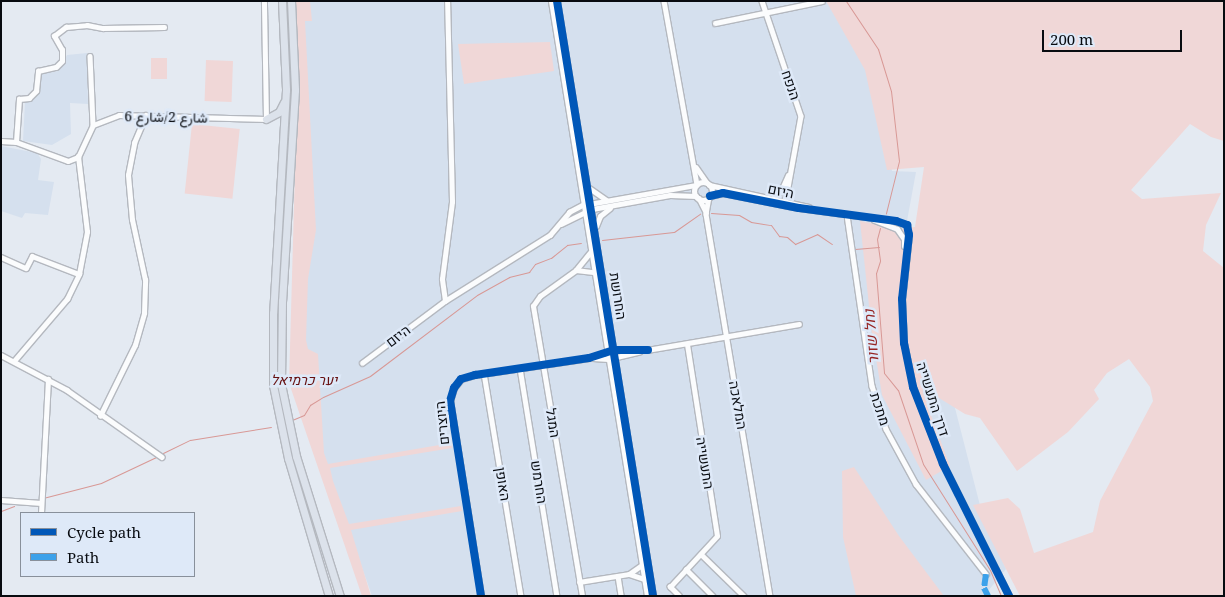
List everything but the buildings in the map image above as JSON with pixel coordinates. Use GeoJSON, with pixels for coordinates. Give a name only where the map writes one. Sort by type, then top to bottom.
{"type":"FeatureCollection","features":[{"type":"Feature","properties":{"kind":"highway"},"geometry":{"type":"LineString","coordinates":[[282,1],[286,97],[272,319],[273,385],[288,458],[329,596]]}},
{"type":"Feature","properties":{"kind":"highway"},"geometry":{"type":"LineString","coordinates":[[291,1],[295,90],[281,313],[281,384],[296,456],[340,596]]}},
{"type":"Feature","properties":{"kind":"highway"},"geometry":{"type":"LineString","coordinates":[[266,119],[279,112],[286,97]]}},
{"type":"Feature","properties":{"kind":"highway"},"geometry":{"type":"LineString","coordinates":[[266,119],[278,122],[284,135]]}},
{"type":"Feature","properties":{"kind":"street"},"geometry":{"type":"LineString","coordinates":[[264,1],[266,119]]}},
{"type":"Feature","properties":{"kind":"street"},"geometry":{"type":"LineString","coordinates":[[445,301],[442,279],[452,220],[447,1]]}},
{"type":"Feature","properties":{"kind":"street","name":"החרושת"},"geometry":{"type":"LineString","coordinates":[[551,1],[582,205],[647,596]]}},
{"type":"Feature","properties":{"kind":"street","name":"החרושת"},"geometry":{"type":"LineString","coordinates":[[557,1],[653,596]]}},
{"type":"Feature","properties":{"kind":"street","name":"המלאכה"},"geometry":{"type":"LineString","coordinates":[[664,1],[696,166],[697,197],[706,214]]}},
{"type":"Feature","properties":{"kind":"street","name":"הנפח"},"geometry":{"type":"LineString","coordinates":[[762,1],[801,116],[786,202]]}},
{"type":"Feature","properties":{"kind":"street"},"geometry":{"type":"LineString","coordinates":[[716,23],[822,1]]}},
{"type":"Feature","properties":{"kind":"street"},"geometry":{"type":"LineString","coordinates":[[16,142],[19,99],[29,98],[36,91],[38,71],[56,67],[62,61],[62,50],[54,36],[66,27],[87,25],[104,28],[164,27]]}},
{"type":"Feature","properties":{"kind":"street"},"geometry":{"type":"LineString","coordinates":[[14,361],[67,299],[80,274],[87,232],[78,157],[93,125],[90,56]]}},
{"type":"Feature","properties":{"kind":"street","name":"شارع 2/شارع 6"},"geometry":{"type":"LineString","coordinates":[[93,125],[119,115],[266,119]]}},
{"type":"Feature","properties":{"kind":"street"},"geometry":{"type":"LineString","coordinates":[[100,416],[135,345],[144,313],[145,280],[132,220],[128,175],[134,143],[146,115]]}},
{"type":"Feature","properties":{"kind":"street"},"geometry":{"type":"LineString","coordinates":[[1,141],[16,142],[60,160],[78,157]]}},
{"type":"Feature","properties":{"kind":"street","name":"המלאכה"},"geometry":{"type":"LineString","coordinates":[[696,166],[708,184],[709,196],[706,214],[770,596]]}},
{"type":"Feature","properties":{"kind":"street","name":"הנפח"},"geometry":{"type":"LineString","coordinates":[[774,197],[781,191],[790,172]]}},
{"type":"Feature","properties":{"kind":"street"},"geometry":{"type":"LineString","coordinates":[[697,184],[708,184]]}},
{"type":"Feature","properties":{"kind":"street","name":"היזם"},"geometry":{"type":"LineString","coordinates":[[362,363],[445,301],[550,235],[569,212],[582,205],[616,206],[636,199],[697,184]]}},
{"type":"Feature","properties":{"kind":"street","name":"היזם"},"geometry":{"type":"LineString","coordinates":[[708,184],[774,197],[786,202]]}},
{"type":"Feature","properties":{"kind":"street"},"geometry":{"type":"LineString","coordinates":[[588,186],[594,194],[609,201]]}},
{"type":"Feature","properties":{"kind":"street","name":"היזם"},"geometry":{"type":"LineString","coordinates":[[709,196],[724,193],[786,202],[847,215]]}},
{"type":"Feature","properties":{"kind":"street","name":"היזם"},"geometry":{"type":"LineString","coordinates":[[558,226],[584,213],[591,206],[609,201],[670,195],[697,197]]}},
{"type":"Feature","properties":{"kind":"street"},"geometry":{"type":"LineString","coordinates":[[697,197],[709,196]]}},
{"type":"Feature","properties":{"kind":"street"},"geometry":{"type":"LineString","coordinates":[[595,232],[600,216],[616,206]]}},
{"type":"Feature","properties":{"kind":"street","name":"דרך התעשייה"},"geometry":{"type":"LineString","coordinates":[[847,215],[896,221],[907,226],[909,234],[904,257],[902,299],[904,342],[913,387],[943,464],[1009,596]]}},
{"type":"Feature","properties":{"kind":"street","name":"מתכת"},"geometry":{"type":"LineString","coordinates":[[847,215],[872,386],[886,429],[916,484],[986,574]]}},
{"type":"Feature","properties":{"kind":"street","name":"דרך התעשייה"},"geometry":{"type":"LineString","coordinates":[[871,219],[900,233],[904,257]]}},
{"type":"Feature","properties":{"kind":"street","name":"המגל"},"geometry":{"type":"LineString","coordinates":[[582,596],[534,306],[540,296],[576,270],[590,253]]}},
{"type":"Feature","properties":{"kind":"street"},"geometry":{"type":"LineString","coordinates":[[1,257],[26,268],[32,256],[80,274]]}},
{"type":"Feature","properties":{"kind":"street"},"geometry":{"type":"LineString","coordinates":[[576,270],[594,272]]}},
{"type":"Feature","properties":{"kind":"street"},"geometry":{"type":"LineString","coordinates":[[648,350],[799,324]]}},
{"type":"Feature","properties":{"kind":"street","name":"התעשייה"},"geometry":{"type":"LineString","coordinates":[[679,596],[670,587],[717,536],[687,344]]}},
{"type":"Feature","properties":{"kind":"street","name":"היוצרים"},"geometry":{"type":"LineString","coordinates":[[589,358],[614,350],[648,350]]}},
{"type":"Feature","properties":{"kind":"street","name":"היוצרים"},"geometry":{"type":"LineString","coordinates":[[482,596],[450,401],[454,388],[461,379],[484,373],[589,358],[608,358],[648,350]]}},
{"type":"Feature","properties":{"kind":"street"},"geometry":{"type":"LineString","coordinates":[[1,355],[48,379],[162,457]]}},
{"type":"Feature","properties":{"kind":"street","name":"החרמש"},"geometry":{"type":"LineString","coordinates":[[520,368],[557,596]]}},
{"type":"Feature","properties":{"kind":"street","name":"האופן"},"geometry":{"type":"LineString","coordinates":[[484,373],[521,596]]}},
{"type":"Feature","properties":{"kind":"street"},"geometry":{"type":"LineString","coordinates":[[41,512],[48,379]]}},
{"type":"Feature","properties":{"kind":"street"},"geometry":{"type":"LineString","coordinates":[[1,500],[41,502]]}},
{"type":"Feature","properties":{"kind":"street"},"geometry":{"type":"LineString","coordinates":[[701,554],[744,596]]}},
{"type":"Feature","properties":{"kind":"street"},"geometry":{"type":"LineString","coordinates":[[579,582],[629,574],[642,565]]}},
{"type":"Feature","properties":{"kind":"street"},"geometry":{"type":"LineString","coordinates":[[686,570],[713,596]]}},
{"type":"Feature","properties":{"kind":"street"},"geometry":{"type":"LineString","coordinates":[[629,574],[644,579]]}},
{"type":"Feature","properties":{"kind":"street"},"geometry":{"type":"LineString","coordinates":[[618,576],[621,596]]}},
{"type":"Feature","properties":{"kind":"shaded area"},"geometry":{"type":"Polygon","coordinates":[[[299,1],[862,1],[889,160],[892,171],[916,172],[907,221],[984,521],[1006,569],[984,596],[372,596],[301,394],[299,1]]]}},
{"type":"Feature","properties":{"kind":"shaded area"},"geometry":{"type":"Polygon","coordinates":[[[87,53],[88,104],[70,103],[71,134],[52,145],[23,141],[25,102],[38,93],[40,74],[58,71],[67,55],[87,53]]]}},
{"type":"Feature","properties":{"kind":"shaded area"},"geometry":{"type":"Polygon","coordinates":[[[1,146],[37,153],[41,159],[38,180],[54,182],[48,215],[25,213],[22,218],[1,211],[1,146]]]}},
{"type":"Feature","properties":{"kind":"green space","name":"יער כרמיאל"},"geometry":{"type":"Polygon","coordinates":[[[294,1],[310,1],[312,21],[305,21],[316,230],[308,279],[306,340],[308,349],[318,354],[324,453],[328,464],[451,443],[452,448],[330,468],[333,481],[349,524],[461,506],[462,511],[351,530],[371,596],[362,596],[289,383],[298,64],[294,1]]]}},
{"type":"Feature","properties":{"kind":"green space"},"geometry":{"type":"Polygon","coordinates":[[[826,1],[1224,1],[1224,141],[1211,137],[1190,124],[1131,190],[1142,199],[1221,193],[1206,225],[1203,251],[1224,268],[1224,596],[1020,596],[973,505],[1008,498],[1020,509],[1034,553],[1093,532],[1100,501],[1153,401],[1150,387],[1129,359],[1107,373],[1094,390],[1099,399],[1068,432],[1017,471],[980,418],[965,414],[939,398],[926,402],[950,466],[926,480],[882,395],[872,334],[860,221],[901,229],[915,227],[924,167],[887,170],[865,70],[826,1]]]}},
{"type":"Feature","properties":{"kind":"green space"},"geometry":{"type":"Polygon","coordinates":[[[550,42],[554,71],[464,84],[458,44],[550,42]]]}},
{"type":"Feature","properties":{"kind":"green space"},"geometry":{"type":"Polygon","coordinates":[[[151,58],[167,58],[167,79],[151,79],[151,58]]]}},
{"type":"Feature","properties":{"kind":"green space"},"geometry":{"type":"Polygon","coordinates":[[[206,60],[233,61],[232,102],[205,101],[206,60]]]}},
{"type":"Feature","properties":{"kind":"green space"},"geometry":{"type":"Polygon","coordinates":[[[192,124],[240,129],[232,199],[185,194],[192,124]]]}},
{"type":"Feature","properties":{"kind":"green space"},"geometry":{"type":"Polygon","coordinates":[[[854,467],[899,536],[944,596],[856,596],[843,537],[842,471],[854,467]]]}},
{"type":"Feature","properties":{"kind":"waterway","name":"נחל שזור"},"geometry":{"type":"LineString","coordinates":[[846,1],[878,49],[891,91],[899,161],[886,213]]}},
{"type":"Feature","properties":{"kind":"waterway"},"geometry":{"type":"LineString","coordinates":[[711,213],[739,215],[751,222],[771,225],[779,236],[787,237],[795,244],[817,234],[832,244]]}},
{"type":"Feature","properties":{"kind":"waterway"},"geometry":{"type":"LineString","coordinates":[[602,240],[674,232],[700,214]]}},
{"type":"Feature","properties":{"kind":"waterway","name":"נחל שזור"},"geometry":{"type":"LineString","coordinates":[[880,228],[877,239],[880,261],[876,273],[884,373],[898,390],[923,464],[990,570],[1001,596]]}},
{"type":"Feature","properties":{"kind":"waterway"},"geometry":{"type":"LineString","coordinates":[[292,420],[304,415],[310,405],[323,397],[370,376],[477,295],[509,277],[529,272],[535,264],[551,258],[567,245],[581,243]]}},
{"type":"Feature","properties":{"kind":"waterway"},"geometry":{"type":"LineString","coordinates":[[855,249],[879,247]]}},
{"type":"Feature","properties":{"kind":"waterway"},"geometry":{"type":"LineString","coordinates":[[163,453],[190,440],[271,427]]}},
{"type":"Feature","properties":{"kind":"waterway"},"geometry":{"type":"LineString","coordinates":[[43,498],[101,483],[156,457]]}},
{"type":"Feature","properties":{"kind":"waterway"},"geometry":{"type":"LineString","coordinates":[[1,511],[14,506]]}},
{"type":"Feature","properties":{"kind":"marked path"},"geometry":{"type":"LineString","coordinates":[[986,574],[984,588],[988,596]]}},
{"type":"Feature","properties":{"kind":"cycle path"},"geometry":{"type":"LineString","coordinates":[[557,1],[653,596]]}},
{"type":"Feature","properties":{"kind":"cycle path"},"geometry":{"type":"LineString","coordinates":[[710,196],[723,193],[799,208],[896,221],[907,225],[909,235],[902,299],[904,343],[913,387],[943,464],[1009,596]]}},
{"type":"Feature","properties":{"kind":"cycle path"},"geometry":{"type":"LineString","coordinates":[[481,596],[450,401],[454,388],[461,379],[475,375],[589,358],[614,350],[648,350]]}}]}
